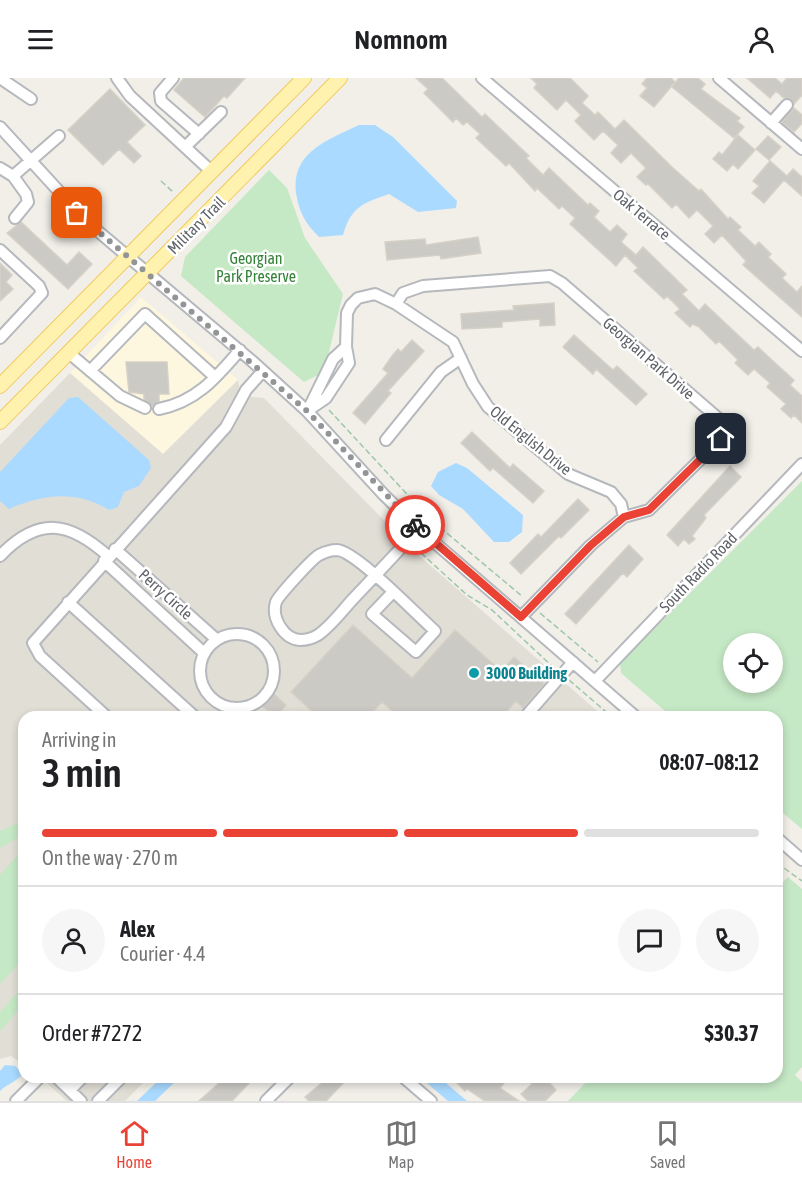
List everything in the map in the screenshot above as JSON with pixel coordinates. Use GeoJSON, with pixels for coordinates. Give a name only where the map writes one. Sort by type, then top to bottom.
{"type":"FeatureCollection","features":[{"type":"Feature","properties":{"kind":"main road","name":"Military Trail"},"geometry":{"type":"LineString","coordinates":[[1,383],[128,258],[304,78]]}},
{"type":"Feature","properties":{"kind":"main road","name":"Military Trail"},"geometry":{"type":"LineString","coordinates":[[0,422],[340,78]]}},
{"type":"Feature","properties":{"kind":"street"},"geometry":{"type":"LineString","coordinates":[[0,78],[31,99]]}},
{"type":"Feature","properties":{"kind":"street"},"geometry":{"type":"LineString","coordinates":[[117,78],[130,96],[212,172]]}},
{"type":"Feature","properties":{"kind":"street"},"geometry":{"type":"LineString","coordinates":[[173,78],[160,93],[161,100],[199,134]]}},
{"type":"Feature","properties":{"kind":"street","name":"Oak Terrace"},"geometry":{"type":"LineString","coordinates":[[482,78],[802,351]]}},
{"type":"Feature","properties":{"kind":"street"},"geometry":{"type":"LineString","coordinates":[[724,80],[771,123],[800,143]]}},
{"type":"Feature","properties":{"kind":"street"},"geometry":{"type":"LineString","coordinates":[[771,123],[787,105]]}},
{"type":"Feature","properties":{"kind":"street"},"geometry":{"type":"LineString","coordinates":[[186,147],[222,112]]}},
{"type":"Feature","properties":{"kind":"street"},"geometry":{"type":"LineString","coordinates":[[0,127],[87,222],[240,350],[307,411],[384,495],[419,529],[629,711]]}},
{"type":"Feature","properties":{"kind":"street"},"geometry":{"type":"LineString","coordinates":[[13,176],[58,136]]}},
{"type":"Feature","properties":{"kind":"street"},"geometry":{"type":"LineString","coordinates":[[0,168],[13,176],[26,194],[28,202],[15,218]]}},
{"type":"Feature","properties":{"kind":"street"},"geometry":{"type":"LineString","coordinates":[[0,250],[39,286],[42,293],[0,338]]}},
{"type":"Feature","properties":{"kind":"street","name":"Georgian Park Drive"},"geometry":{"type":"LineString","coordinates":[[396,304],[403,293],[423,286],[550,276],[562,282],[719,419],[723,430],[721,439],[649,510],[624,517],[591,545],[521,617]]}},
{"type":"Feature","properties":{"kind":"street"},"geometry":{"type":"LineString","coordinates":[[307,411],[333,358],[346,347],[347,313],[358,297],[375,294],[396,304]]}},
{"type":"Feature","properties":{"kind":"street","name":"Old English Drive"},"geometry":{"type":"LineString","coordinates":[[396,304],[453,342],[473,384],[488,407],[568,474],[611,492],[621,504],[624,517]]}},
{"type":"Feature","properties":{"kind":"street"},"geometry":{"type":"LineString","coordinates":[[90,371],[144,314],[215,377]]}},
{"type":"Feature","properties":{"kind":"street"},"geometry":{"type":"LineString","coordinates":[[159,409],[180,405],[215,377],[240,350]]}},
{"type":"Feature","properties":{"kind":"street"},"geometry":{"type":"LineString","coordinates":[[69,353],[120,396],[145,408]]}},
{"type":"Feature","properties":{"kind":"street"},"geometry":{"type":"LineString","coordinates":[[386,440],[441,372],[462,358]]}},
{"type":"Feature","properties":{"kind":"street"},"geometry":{"type":"LineString","coordinates":[[101,711],[34,648],[33,643],[226,427],[246,390],[263,371]]}},
{"type":"Feature","properties":{"kind":"street","name":"South Radio Road"},"geometry":{"type":"LineString","coordinates":[[595,681],[802,464]]}},
{"type":"Feature","properties":{"kind":"street","name":"Perry Circle"},"geometry":{"type":"LineString","coordinates":[[0,556],[12,543],[30,532],[48,528],[68,529],[86,536],[216,639]]}},
{"type":"Feature","properties":{"kind":"street"},"geometry":{"type":"LineString","coordinates":[[392,593],[372,614],[416,652],[435,631],[392,593],[375,576],[355,558],[339,550],[329,550],[317,556],[276,602],[276,616],[280,627],[292,638],[303,640],[316,637],[375,576],[419,529]]}},
{"type":"Feature","properties":{"kind":"street","name":"Perry Circle"},"geometry":{"type":"LineString","coordinates":[[109,556],[204,653]]}},
{"type":"Feature","properties":{"kind":"street"},"geometry":{"type":"LineString","coordinates":[[68,602],[188,711]]}},
{"type":"Feature","properties":{"kind":"street"},"geometry":{"type":"LineString","coordinates":[[236,633],[254,637],[263,643],[273,659],[275,674],[270,689],[262,699],[251,706],[237,708],[213,699],[201,679],[200,666],[204,653],[216,639],[236,633]]}},
{"type":"Feature","properties":{"kind":"street"},"geometry":{"type":"LineString","coordinates":[[530,711],[573,662]]}},
{"type":"Feature","properties":{"kind":"street"},"geometry":{"type":"LineString","coordinates":[[783,843],[802,860]]}},
{"type":"Feature","properties":{"kind":"street"},"geometry":{"type":"LineString","coordinates":[[16,1101],[34,1083]]}},
{"type":"Feature","properties":{"kind":"street"},"geometry":{"type":"LineString","coordinates":[[62,1083],[81,1101]]}},
{"type":"Feature","properties":{"kind":"street"},"geometry":{"type":"LineString","coordinates":[[70,1090],[77,1083]]}},
{"type":"Feature","properties":{"kind":"street"},"geometry":{"type":"LineString","coordinates":[[98,1101],[116,1083]]}},
{"type":"Feature","properties":{"kind":"street"},"geometry":{"type":"LineString","coordinates":[[266,1101],[284,1083]]}},
{"type":"Feature","properties":{"kind":"street"},"geometry":{"type":"LineString","coordinates":[[411,1083],[431,1101]]}},
{"type":"Feature","properties":{"kind":"path"},"geometry":{"type":"LineString","coordinates":[[161,181],[173,192]]}},
{"type":"Feature","properties":{"kind":"path"},"geometry":{"type":"LineString","coordinates":[[329,410],[430,519],[527,601]]}},
{"type":"Feature","properties":{"kind":"path"},"geometry":{"type":"LineString","coordinates":[[422,553],[467,595],[492,610],[554,668]]}},
{"type":"Feature","properties":{"kind":"path"},"geometry":{"type":"LineString","coordinates":[[537,611],[599,663]]}},
{"type":"Feature","properties":{"kind":"path"},"geometry":{"type":"LineString","coordinates":[[574,684],[605,711]]}},
{"type":"Feature","properties":{"kind":"path"},"geometry":{"type":"LineString","coordinates":[[783,867],[802,881]]}},
{"type":"Feature","properties":{"kind":"shaded area"},"geometry":{"type":"Polygon","coordinates":[[[141,297],[238,380],[163,454],[70,373],[141,297]]]}},
{"type":"Feature","properties":{"kind":"shaded area"},"geometry":{"type":"Polygon","coordinates":[[[70,373],[163,454],[238,380],[240,391],[252,397],[264,398],[417,554],[597,711],[18,711],[18,1061],[11,1056],[0,1059],[0,445],[70,373]]]}},
{"type":"Feature","properties":{"kind":"shaded area"},"geometry":{"type":"Polygon","coordinates":[[[47,1083],[143,1083],[125,1101],[67,1101],[47,1083]]]}},
{"type":"Feature","properties":{"kind":"green space","name":"Georgian Park Preserve"},"geometry":{"type":"Polygon","coordinates":[[[269,170],[287,188],[305,238],[343,294],[324,372],[304,382],[181,276],[185,257],[269,170]]]}},
{"type":"Feature","properties":{"kind":"green space"},"geometry":{"type":"Polygon","coordinates":[[[802,481],[802,829],[783,813],[783,711],[665,711],[621,673],[620,663],[802,481]]]}},
{"type":"Feature","properties":{"kind":"green space"},"geometry":{"type":"Polygon","coordinates":[[[18,823],[18,838],[0,848],[0,831],[18,823]]]}},
{"type":"Feature","properties":{"kind":"green space"},"geometry":{"type":"Polygon","coordinates":[[[18,855],[18,964],[0,984],[0,875],[18,855]]]}},
{"type":"Feature","properties":{"kind":"green space"},"geometry":{"type":"Polygon","coordinates":[[[788,877],[802,889],[802,1067],[795,1075],[802,1082],[802,1101],[568,1101],[585,1083],[783,1083],[783,882],[788,877]]]}},
{"type":"Feature","properties":{"kind":"green space"},"geometry":{"type":"Polygon","coordinates":[[[18,992],[18,1011],[0,1031],[0,1012],[18,992]]]}},
{"type":"Feature","properties":{"kind":"water"},"geometry":{"type":"Polygon","coordinates":[[[359,125],[375,125],[393,137],[457,201],[456,208],[418,212],[389,194],[359,207],[350,218],[343,235],[319,237],[306,222],[299,206],[296,179],[299,167],[314,149],[324,142],[359,125]]]}},
{"type":"Feature","properties":{"kind":"water"},"geometry":{"type":"Polygon","coordinates":[[[78,397],[149,460],[151,468],[139,486],[124,492],[118,507],[109,510],[84,499],[59,496],[34,500],[9,509],[0,501],[0,472],[69,398],[78,397]]]}},
{"type":"Feature","properties":{"kind":"water"},"geometry":{"type":"Polygon","coordinates":[[[456,463],[467,468],[523,515],[522,532],[509,542],[494,542],[463,509],[439,495],[431,486],[438,472],[456,463]]]}},
{"type":"Feature","properties":{"kind":"water"},"geometry":{"type":"Polygon","coordinates":[[[5,1065],[15,1066],[18,1069],[18,1078],[0,1091],[0,1071],[5,1065]]]}},
{"type":"Feature","properties":{"kind":"water"},"geometry":{"type":"Polygon","coordinates":[[[156,1083],[174,1083],[155,1101],[137,1101],[156,1083]]]}},
{"type":"Feature","properties":{"kind":"water"},"geometry":{"type":"Polygon","coordinates":[[[427,1083],[446,1083],[467,1101],[448,1101],[427,1083]]]}},
{"type":"Feature","properties":{"kind":"building"},"geometry":{"type":"Polygon","coordinates":[[[184,78],[245,78],[205,117],[174,90],[184,78]]]}},
{"type":"Feature","properties":{"kind":"building"},"geometry":{"type":"Polygon","coordinates":[[[416,78],[442,78],[482,117],[485,114],[529,156],[526,158],[543,175],[549,168],[588,205],[590,203],[599,211],[594,217],[610,232],[617,225],[627,234],[621,242],[636,255],[643,247],[687,290],[682,294],[699,311],[705,304],[754,350],[758,347],[794,380],[790,385],[802,396],[802,423],[794,415],[791,418],[781,409],[786,404],[767,387],[770,383],[754,369],[748,375],[735,363],[738,360],[719,341],[716,344],[693,324],[690,327],[675,313],[680,309],[667,296],[664,299],[634,271],[638,268],[625,255],[616,266],[570,224],[575,218],[562,206],[559,209],[537,188],[535,191],[509,163],[506,166],[476,138],[480,134],[467,122],[463,125],[456,118],[453,122],[424,93],[428,89],[416,78]]]}},
{"type":"Feature","properties":{"kind":"building"},"geometry":{"type":"Polygon","coordinates":[[[531,78],[570,78],[588,96],[582,103],[595,115],[598,112],[615,129],[624,120],[673,168],[699,191],[701,189],[728,219],[730,217],[741,227],[738,230],[755,246],[759,242],[771,254],[768,257],[786,274],[782,278],[797,292],[802,286],[802,317],[743,265],[746,261],[722,235],[714,243],[705,234],[713,226],[697,210],[689,218],[676,204],[672,208],[648,184],[646,185],[637,177],[646,168],[631,153],[621,163],[611,153],[618,145],[603,131],[594,140],[575,121],[581,115],[566,100],[557,110],[534,88],[537,84],[531,78]]]}},
{"type":"Feature","properties":{"kind":"building"},"geometry":{"type":"Polygon","coordinates":[[[647,78],[671,78],[675,82],[654,107],[640,96],[647,88],[642,84],[647,78]]]}},
{"type":"Feature","properties":{"kind":"building"},"geometry":{"type":"Polygon","coordinates":[[[679,78],[698,78],[705,84],[701,89],[740,118],[737,121],[744,127],[734,138],[672,87],[679,78]]]}},
{"type":"Feature","properties":{"kind":"building"},"geometry":{"type":"Polygon","coordinates":[[[747,78],[775,78],[782,84],[787,78],[802,78],[802,95],[794,104],[791,99],[784,98],[776,91],[770,98],[747,78]]]}},
{"type":"Feature","properties":{"kind":"building"},"geometry":{"type":"Polygon","coordinates":[[[110,89],[145,125],[127,142],[141,156],[134,163],[119,149],[103,165],[68,130],[110,89]]]}},
{"type":"Feature","properties":{"kind":"building"},"geometry":{"type":"Polygon","coordinates":[[[794,108],[802,115],[802,123],[794,132],[782,122],[794,108]]]}},
{"type":"Feature","properties":{"kind":"building"},"geometry":{"type":"Polygon","coordinates":[[[738,135],[755,150],[738,169],[733,164],[727,171],[713,159],[719,152],[722,155],[738,135]]]}},
{"type":"Feature","properties":{"kind":"building"},"geometry":{"type":"Polygon","coordinates":[[[768,136],[781,147],[769,160],[756,149],[768,136]]]}},
{"type":"Feature","properties":{"kind":"building"},"geometry":{"type":"Polygon","coordinates":[[[770,161],[787,176],[793,169],[802,177],[802,196],[784,180],[764,203],[752,193],[759,186],[753,181],[770,161]]]}},
{"type":"Feature","properties":{"kind":"building"},"geometry":{"type":"Polygon","coordinates":[[[21,222],[67,265],[79,252],[92,264],[68,289],[7,233],[21,222]]]}},
{"type":"Feature","properties":{"kind":"building"},"geometry":{"type":"Polygon","coordinates":[[[478,237],[481,253],[441,259],[440,255],[387,260],[385,242],[425,239],[426,245],[478,237]]]}},
{"type":"Feature","properties":{"kind":"building"},"geometry":{"type":"Polygon","coordinates":[[[0,263],[12,275],[6,282],[13,289],[0,301],[0,263]]]}},
{"type":"Feature","properties":{"kind":"building"},"geometry":{"type":"Polygon","coordinates":[[[554,303],[555,325],[540,326],[540,319],[502,322],[502,327],[462,329],[461,314],[514,310],[513,306],[554,303]]]}},
{"type":"Feature","properties":{"kind":"building"},"geometry":{"type":"Polygon","coordinates":[[[574,335],[613,370],[617,366],[647,394],[636,405],[596,369],[593,374],[563,347],[574,335]]]}},
{"type":"Feature","properties":{"kind":"building"},"geometry":{"type":"Polygon","coordinates":[[[412,340],[424,351],[388,391],[391,393],[365,424],[353,413],[388,373],[383,369],[392,356],[398,349],[401,352],[412,340]]]}},
{"type":"Feature","properties":{"kind":"building"},"geometry":{"type":"Polygon","coordinates":[[[126,362],[167,362],[169,394],[159,394],[159,401],[152,406],[144,399],[144,394],[129,392],[126,362]]]}},
{"type":"Feature","properties":{"kind":"building"},"geometry":{"type":"Polygon","coordinates":[[[472,432],[510,468],[513,464],[544,491],[533,503],[493,468],[490,471],[461,443],[472,432]]]}},
{"type":"Feature","properties":{"kind":"building"},"geometry":{"type":"Polygon","coordinates":[[[730,466],[741,477],[704,515],[706,518],[692,536],[695,539],[689,544],[684,539],[678,546],[667,535],[730,466]]]}},
{"type":"Feature","properties":{"kind":"building"},"geometry":{"type":"Polygon","coordinates":[[[578,499],[589,510],[521,574],[510,563],[538,534],[541,537],[578,499]]]}},
{"type":"Feature","properties":{"kind":"building"},"geometry":{"type":"Polygon","coordinates":[[[629,545],[643,559],[627,577],[623,573],[576,624],[565,614],[629,545]]]}},
{"type":"Feature","properties":{"kind":"building"},"geometry":{"type":"Polygon","coordinates":[[[353,625],[412,678],[455,630],[501,671],[514,657],[544,684],[523,708],[516,701],[507,711],[392,711],[382,702],[374,711],[312,711],[291,692],[353,625]]]}},
{"type":"Feature","properties":{"kind":"building"},"geometry":{"type":"Polygon","coordinates":[[[273,693],[286,705],[281,711],[268,711],[262,706],[273,693]]]}},
{"type":"Feature","properties":{"kind":"building"},"geometry":{"type":"Polygon","coordinates":[[[219,1083],[249,1083],[232,1101],[199,1101],[219,1083]]]}},
{"type":"Feature","properties":{"kind":"building"},"geometry":{"type":"Polygon","coordinates":[[[322,1083],[343,1083],[326,1101],[309,1101],[305,1097],[322,1083]]]}},
{"type":"Feature","properties":{"kind":"building"},"geometry":{"type":"Polygon","coordinates":[[[457,1083],[504,1083],[500,1088],[519,1101],[485,1101],[467,1089],[465,1091],[457,1083]]]}},
{"type":"Feature","properties":{"kind":"building"},"geometry":{"type":"Polygon","coordinates":[[[550,1083],[556,1090],[545,1101],[528,1101],[521,1094],[532,1084],[550,1083]]]}},
{"type":"Feature","properties":{"kind":"way so far"},"geometry":{"type":"LineString","coordinates":[[77,213],[128,258],[149,272],[208,322],[307,411],[384,495],[415,525]]}},
{"type":"Feature","properties":{"kind":"place","name":"3000 Building"},"geometry":{"type":"Point","coordinates":[474,673]}},
{"type":"Feature","properties":{"kind":"route"},"geometry":{"type":"LineString","coordinates":[[415,525],[521,617],[591,545],[624,517],[649,510],[721,439]]}}]}
